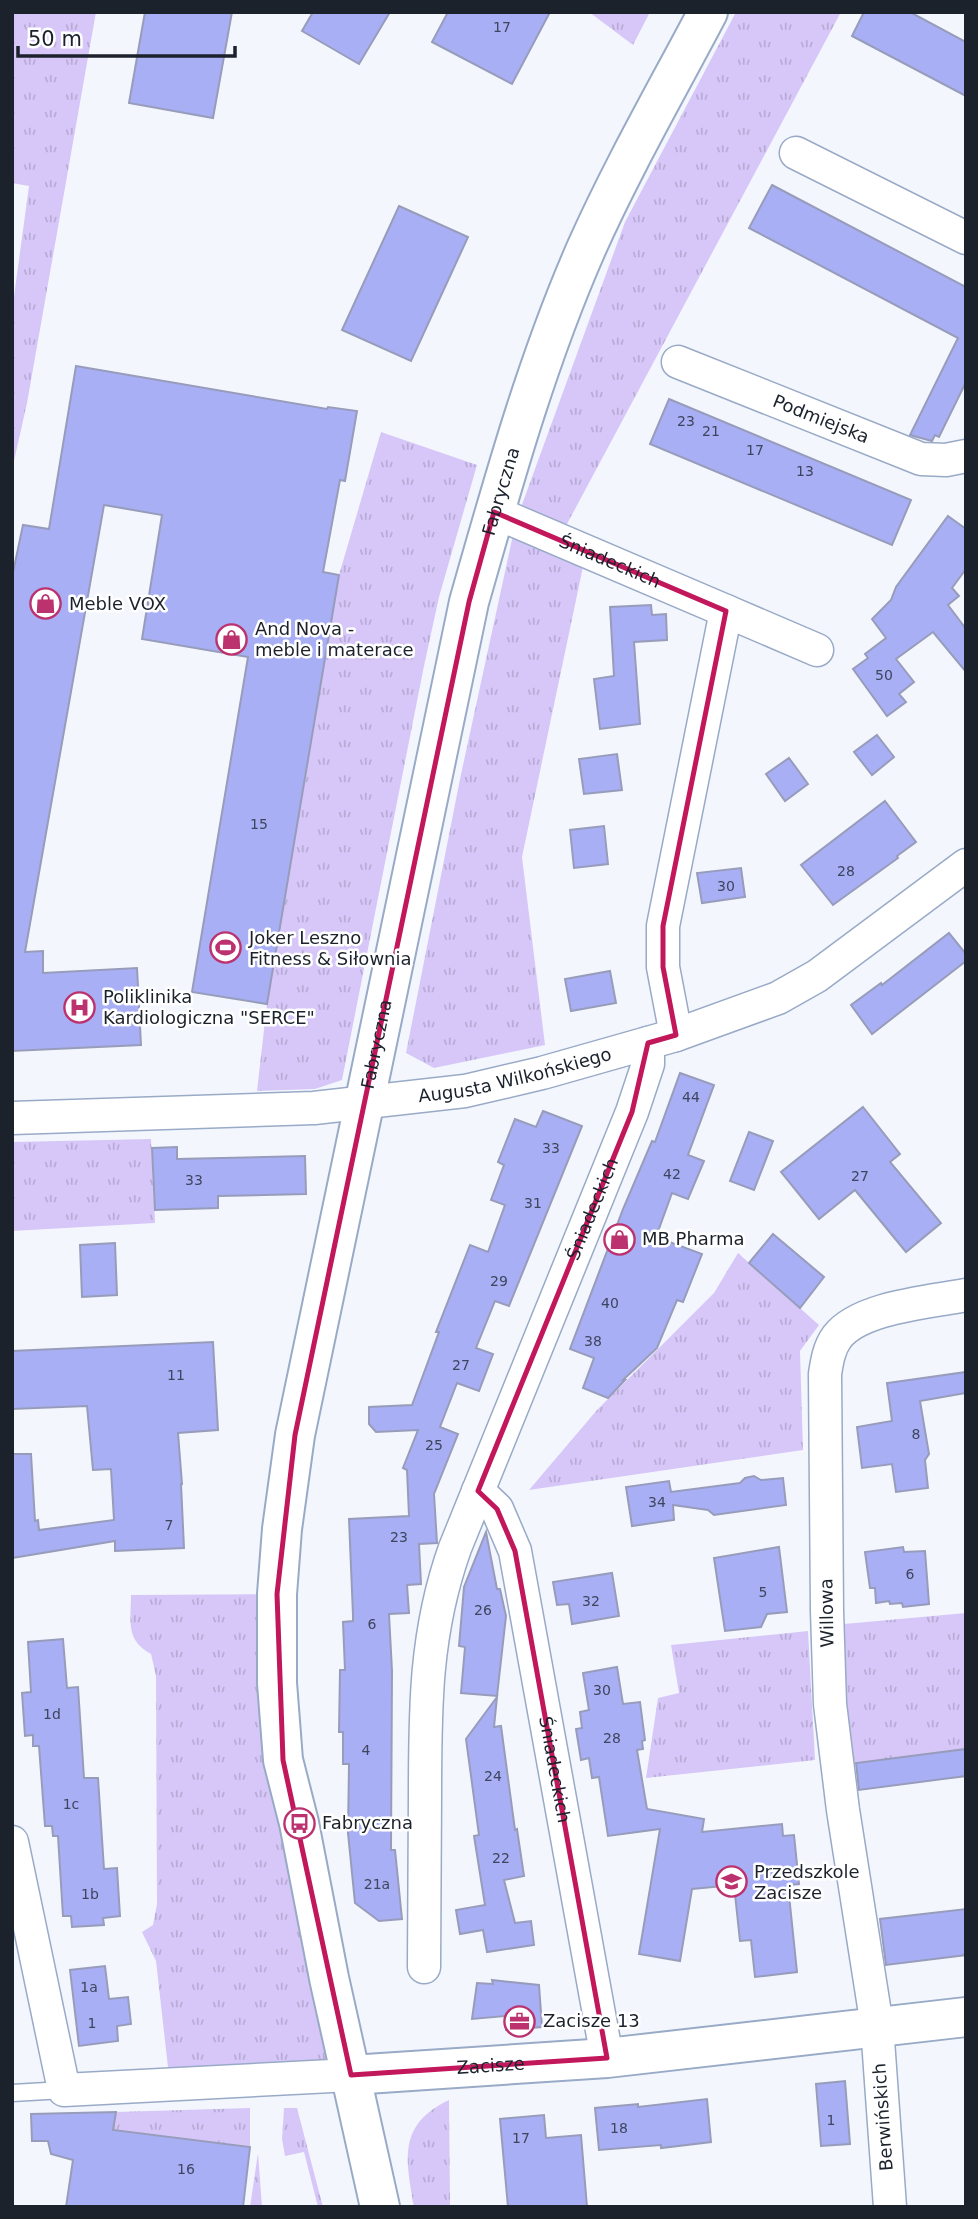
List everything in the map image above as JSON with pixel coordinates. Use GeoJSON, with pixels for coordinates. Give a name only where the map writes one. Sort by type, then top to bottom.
{"type":"FeatureCollection","features":[{"type":"Feature","properties":{"kind":"street","name":"Fabryczna"},"geometry":{"type":"LineString","coordinates":[[351,2075],[299,1822],[283,1760],[277,1683],[277,1594],[282,1529],[295,1434],[469,602],[494,512],[542,358],[586,248],[708,12]]}},
{"type":"Feature","properties":{"kind":"street"},"geometry":{"type":"LineString","coordinates":[[796,153],[966,238]]}},
{"type":"Feature","properties":{"kind":"street","name":"Podmiejska"},"geometry":{"type":"LineString","coordinates":[[678,362],[920,459],[946,460],[966,456]]}},
{"type":"Feature","properties":{"kind":"street","name":"Śniadeckich"},"geometry":{"type":"LineString","coordinates":[[494,512],[817,650]]}},
{"type":"Feature","properties":{"kind":"street","name":"Śniadeckich"},"geometry":{"type":"LineString","coordinates":[[424,1967],[425,1734],[430,1645],[447,1570],[632,1112],[648,1064],[662,1039],[663,926],[726,611]]}},
{"type":"Feature","properties":{"kind":"street","name":"Augusta Wilkońskiego"},"geometry":{"type":"LineString","coordinates":[[12,1118],[266,1111],[465,1091],[542,1073],[662,1039],[778,998],[817,976],[966,865]]}},
{"type":"Feature","properties":{"kind":"street","name":"Willowa"},"geometry":{"type":"LineString","coordinates":[[877,2026],[843,1810],[830,1704],[825,1374],[828,1354],[837,1338],[851,1324],[867,1315],[966,1294]]}},
{"type":"Feature","properties":{"kind":"street","name":"Śniadeckich"},"geometry":{"type":"LineString","coordinates":[[478,1491],[497,1509],[515,1550],[607,2058]]}},
{"type":"Feature","properties":{"kind":"street"},"geometry":{"type":"LineString","coordinates":[[12,1842],[64,2090]]}},
{"type":"Feature","properties":{"kind":"street","name":"Zacisze"},"geometry":{"type":"LineString","coordinates":[[64,2090],[607,2058],[966,2017]]}},
{"type":"Feature","properties":{"kind":"street","name":"Berwińskich"},"geometry":{"type":"LineString","coordinates":[[877,2026],[890,2207]]}},
{"type":"Feature","properties":{"kind":"street"},"geometry":{"type":"LineString","coordinates":[[351,2075],[380,2207]]}},
{"type":"Feature","properties":{"kind":"lane","name":"Zacisze"},"geometry":{"type":"LineString","coordinates":[[12,2093],[64,2090]]}},
{"type":"Feature","properties":{"kind":"highlighted area"},"geometry":{"type":"Polygon","coordinates":[[[494,512],[726,611],[663,926],[663,967],[676,1035],[648,1043],[632,1112],[478,1491],[497,1509],[515,1551],[607,2058],[351,2075],[283,1760],[277,1594],[295,1435],[469,602],[494,512]]]}},
{"type":"Feature","properties":{"kind":"green space"},"geometry":{"type":"Polygon","coordinates":[[[12,12],[96,12],[27,403],[12,470],[12,311],[29,186],[12,183],[12,12]]]}},
{"type":"Feature","properties":{"kind":"green space"},"geometry":{"type":"Polygon","coordinates":[[[589,12],[650,12],[633,45],[589,12]]]}},
{"type":"Feature","properties":{"kind":"green space"},"geometry":{"type":"Polygon","coordinates":[[[736,12],[841,12],[559,539],[542,551],[563,560],[584,562],[522,857],[545,1045],[434,1068],[406,1053],[460,779],[516,521],[625,222],[736,12]]]}},
{"type":"Feature","properties":{"kind":"green space"},"geometry":{"type":"Polygon","coordinates":[[[381,432],[477,465],[439,597],[342,1080],[315,1089],[257,1091],[267,1004],[339,575],[381,432]]]}},
{"type":"Feature","properties":{"kind":"green space"},"geometry":{"type":"Polygon","coordinates":[[[151,1139],[155,1223],[12,1231],[12,1142],[151,1139]]]}},
{"type":"Feature","properties":{"kind":"green space"},"geometry":{"type":"Polygon","coordinates":[[[738,1253],[819,1325],[800,1351],[803,1450],[529,1490],[597,1410],[714,1293],[738,1253]]]}},
{"type":"Feature","properties":{"kind":"green space"},"geometry":{"type":"Polygon","coordinates":[[[277,1594],[277,1683],[351,2075],[170,2085],[156,1961],[142,1932],[153,1925],[157,1904],[156,1676],[151,1654],[137,1643],[133,1636],[130,1621],[131,1595],[277,1594]]]}},
{"type":"Feature","properties":{"kind":"green space"},"geometry":{"type":"Polygon","coordinates":[[[966,1613],[966,1749],[848,1765],[844,1624],[966,1613]]]}},
{"type":"Feature","properties":{"kind":"green space"},"geometry":{"type":"Polygon","coordinates":[[[808,1631],[815,1760],[646,1778],[658,1698],[679,1693],[671,1645],[808,1631]]]}},
{"type":"Feature","properties":{"kind":"green space"},"geometry":{"type":"Polygon","coordinates":[[[449,2100],[450,2207],[414,2207],[408,2159],[413,2132],[432,2110],[449,2100]]]}},
{"type":"Feature","properties":{"kind":"green space"},"geometry":{"type":"Polygon","coordinates":[[[250,2108],[250,2147],[140,2133],[108,2165],[116,2112],[250,2108]]]}},
{"type":"Feature","properties":{"kind":"green space"},"geometry":{"type":"Polygon","coordinates":[[[284,2108],[297,2108],[323,2207],[318,2207],[304,2152],[285,2156],[282,2139],[284,2108]]]}},
{"type":"Feature","properties":{"kind":"green space"},"geometry":{"type":"Polygon","coordinates":[[[258,2153],[262,2207],[250,2207],[258,2153]]]}},
{"type":"Feature","properties":{"kind":"building"},"geometry":{"type":"Polygon","coordinates":[[[145,12],[232,12],[213,118],[129,103],[145,12]]]}},
{"type":"Feature","properties":{"kind":"building"},"geometry":{"type":"Polygon","coordinates":[[[313,12],[390,12],[359,64],[302,31],[313,12]]]}},
{"type":"Feature","properties":{"kind":"building"},"geometry":{"type":"Polygon","coordinates":[[[448,12],[550,12],[512,84],[432,42],[448,12]]]}},
{"type":"Feature","properties":{"kind":"building"},"geometry":{"type":"Polygon","coordinates":[[[864,12],[910,12],[966,42],[966,96],[852,36],[864,12]]]}},
{"type":"Feature","properties":{"kind":"building"},"geometry":{"type":"Polygon","coordinates":[[[772,185],[966,287],[966,382],[939,437],[935,435],[932,441],[910,435],[958,338],[749,228],[772,185]]]}},
{"type":"Feature","properties":{"kind":"building"},"geometry":{"type":"Polygon","coordinates":[[[399,206],[468,237],[411,361],[342,330],[399,206]]]}},
{"type":"Feature","properties":{"kind":"building"},"geometry":{"type":"Polygon","coordinates":[[[76,366],[327,409],[357,411],[345,481],[340,480],[323,572],[339,575],[267,1004],[192,992],[248,657],[142,639],[162,515],[104,505],[25,952],[43,951],[43,973],[137,968],[141,1045],[12,1051],[12,577],[23,525],[49,529],[76,366]]]}},
{"type":"Feature","properties":{"kind":"building"},"geometry":{"type":"Polygon","coordinates":[[[669,399],[911,500],[892,545],[650,444],[669,399]]]}},
{"type":"Feature","properties":{"kind":"building"},"geometry":{"type":"Polygon","coordinates":[[[948,516],[966,529],[966,569],[952,588],[959,596],[948,605],[966,629],[966,672],[933,632],[896,659],[914,682],[899,694],[906,702],[887,716],[853,669],[868,658],[865,654],[886,638],[872,619],[891,600],[896,587],[948,516]]]}},
{"type":"Feature","properties":{"kind":"building"},"geometry":{"type":"Polygon","coordinates":[[[651,605],[652,615],[666,614],[667,640],[634,642],[640,724],[600,729],[594,679],[614,676],[610,607],[651,605]]]}},
{"type":"Feature","properties":{"kind":"building"},"geometry":{"type":"Polygon","coordinates":[[[877,735],[894,757],[872,775],[854,752],[877,735]]]}},
{"type":"Feature","properties":{"kind":"building"},"geometry":{"type":"Polygon","coordinates":[[[617,754],[622,790],[584,794],[579,759],[617,754]]]}},
{"type":"Feature","properties":{"kind":"building"},"geometry":{"type":"Polygon","coordinates":[[[789,758],[808,784],[785,801],[766,774],[789,758]]]}},
{"type":"Feature","properties":{"kind":"building"},"geometry":{"type":"Polygon","coordinates":[[[885,801],[916,842],[833,905],[801,865],[885,801]]]}},
{"type":"Feature","properties":{"kind":"building"},"geometry":{"type":"Polygon","coordinates":[[[604,826],[608,864],[574,868],[570,830],[604,826]]]}},
{"type":"Feature","properties":{"kind":"building"},"geometry":{"type":"Polygon","coordinates":[[[741,868],[745,897],[702,903],[697,873],[741,868]]]}},
{"type":"Feature","properties":{"kind":"building"},"geometry":{"type":"Polygon","coordinates":[[[949,933],[966,954],[966,961],[872,1034],[851,1005],[881,983],[882,985],[949,933]]]}},
{"type":"Feature","properties":{"kind":"building"},"geometry":{"type":"Polygon","coordinates":[[[610,971],[616,1003],[571,1011],[565,979],[610,971]]]}},
{"type":"Feature","properties":{"kind":"building"},"geometry":{"type":"Polygon","coordinates":[[[680,1073],[714,1085],[688,1155],[704,1161],[688,1199],[672,1193],[656,1237],[702,1254],[683,1302],[677,1300],[657,1348],[608,1398],[583,1388],[594,1358],[570,1349],[623,1209],[652,1141],[655,1142],[680,1073]]]}},
{"type":"Feature","properties":{"kind":"building"},"geometry":{"type":"Polygon","coordinates":[[[863,1107],[900,1154],[890,1162],[941,1223],[906,1252],[855,1190],[819,1219],[781,1172],[863,1107]]]}},
{"type":"Feature","properties":{"kind":"building"},"geometry":{"type":"Polygon","coordinates":[[[543,1111],[582,1126],[509,1306],[495,1301],[476,1348],[493,1354],[479,1391],[457,1383],[440,1427],[458,1434],[434,1494],[437,1543],[419,1544],[421,1584],[407,1585],[409,1613],[389,1614],[392,1671],[391,1850],[395,1850],[402,1919],[379,1921],[355,1903],[348,1833],[349,1764],[343,1764],[343,1732],[339,1732],[340,1670],[345,1670],[343,1622],[353,1621],[349,1519],[409,1516],[407,1470],[403,1468],[418,1430],[376,1432],[369,1424],[369,1407],[412,1405],[439,1332],[436,1332],[470,1245],[488,1252],[505,1205],[491,1200],[504,1165],[498,1162],[515,1119],[536,1127],[543,1111]]]}},
{"type":"Feature","properties":{"kind":"building"},"geometry":{"type":"Polygon","coordinates":[[[749,1132],[773,1141],[754,1190],[730,1181],[749,1132]]]}},
{"type":"Feature","properties":{"kind":"building"},"geometry":{"type":"Polygon","coordinates":[[[177,1147],[177,1159],[305,1156],[306,1194],[218,1196],[218,1208],[155,1210],[152,1148],[177,1147]]]}},
{"type":"Feature","properties":{"kind":"building"},"geometry":{"type":"Polygon","coordinates":[[[773,1234],[824,1277],[800,1308],[749,1263],[773,1234]]]}},
{"type":"Feature","properties":{"kind":"building"},"geometry":{"type":"Polygon","coordinates":[[[115,1243],[117,1295],[82,1297],[80,1245],[115,1243]]]}},
{"type":"Feature","properties":{"kind":"building"},"geometry":{"type":"Polygon","coordinates":[[[213,1342],[218,1430],[178,1433],[184,1548],[115,1551],[115,1541],[12,1558],[12,1454],[31,1454],[35,1521],[38,1520],[39,1530],[114,1520],[111,1469],[93,1470],[87,1406],[12,1409],[12,1351],[213,1342]]]}},
{"type":"Feature","properties":{"kind":"building"},"geometry":{"type":"Polygon","coordinates":[[[966,1372],[966,1393],[920,1401],[929,1454],[925,1460],[928,1488],[896,1492],[892,1464],[862,1468],[857,1427],[892,1421],[887,1383],[966,1372]]]}},
{"type":"Feature","properties":{"kind":"building"},"geometry":{"type":"Polygon","coordinates":[[[754,1476],[761,1480],[783,1478],[786,1505],[714,1515],[708,1510],[673,1505],[674,1520],[632,1526],[626,1487],[669,1481],[671,1492],[740,1483],[745,1478],[754,1476]]]}},
{"type":"Feature","properties":{"kind":"building"},"geometry":{"type":"Polygon","coordinates":[[[486,1532],[497,1589],[500,1589],[506,1616],[497,1696],[461,1693],[465,1647],[459,1646],[464,1587],[486,1532]]]}},
{"type":"Feature","properties":{"kind":"building"},"geometry":{"type":"Polygon","coordinates":[[[779,1547],[787,1612],[767,1614],[761,1627],[725,1631],[714,1558],[779,1547]]]}},
{"type":"Feature","properties":{"kind":"building"},"geometry":{"type":"Polygon","coordinates":[[[903,1547],[904,1552],[925,1551],[929,1604],[903,1607],[902,1603],[890,1604],[889,1601],[876,1603],[875,1588],[870,1588],[865,1552],[903,1547]]]}},
{"type":"Feature","properties":{"kind":"building"},"geometry":{"type":"Polygon","coordinates":[[[612,1573],[619,1616],[572,1624],[569,1604],[557,1605],[553,1582],[612,1573]]]}},
{"type":"Feature","properties":{"kind":"building"},"geometry":{"type":"Polygon","coordinates":[[[63,1639],[67,1688],[78,1687],[84,1778],[98,1778],[104,1869],[117,1868],[120,1916],[103,1918],[104,1925],[72,1927],[71,1916],[63,1916],[58,1836],[53,1836],[52,1826],[45,1826],[39,1746],[33,1746],[33,1735],[25,1736],[22,1693],[31,1692],[28,1642],[63,1639]]]}},
{"type":"Feature","properties":{"kind":"building"},"geometry":{"type":"Polygon","coordinates":[[[617,1667],[623,1704],[640,1702],[645,1740],[642,1741],[643,1749],[637,1750],[647,1809],[704,1819],[702,1832],[782,1824],[783,1836],[794,1835],[799,1884],[788,1885],[797,1972],[755,1977],[751,1940],[740,1941],[734,1885],[692,1889],[680,1961],[639,1954],[660,1829],[608,1836],[599,1777],[592,1778],[589,1758],[581,1760],[576,1729],[582,1728],[580,1712],[589,1710],[583,1673],[617,1667]]]}},
{"type":"Feature","properties":{"kind":"building"},"geometry":{"type":"Polygon","coordinates":[[[497,1697],[494,1727],[501,1726],[524,1876],[504,1880],[515,1923],[531,1921],[534,1945],[487,1952],[483,1930],[460,1934],[456,1910],[485,1905],[474,1836],[479,1835],[466,1739],[497,1697]]]}},
{"type":"Feature","properties":{"kind":"building"},"geometry":{"type":"Polygon","coordinates":[[[966,1749],[966,1776],[859,1790],[856,1763],[966,1749]]]}},
{"type":"Feature","properties":{"kind":"building"},"geometry":{"type":"Polygon","coordinates":[[[966,1909],[966,1955],[886,1965],[880,1919],[966,1909]]]}},
{"type":"Feature","properties":{"kind":"building"},"geometry":{"type":"Polygon","coordinates":[[[105,1966],[109,1999],[128,1997],[131,2024],[117,2026],[118,2041],[79,2046],[70,1970],[105,1966]]]}},
{"type":"Feature","properties":{"kind":"building"},"geometry":{"type":"Polygon","coordinates":[[[492,1980],[539,1985],[542,2027],[506,2030],[505,2016],[472,2019],[477,1983],[493,1984],[492,1980]]]}},
{"type":"Feature","properties":{"kind":"building"},"geometry":{"type":"Polygon","coordinates":[[[845,2081],[850,2144],[821,2146],[816,2084],[845,2081]]]}},
{"type":"Feature","properties":{"kind":"building"},"geometry":{"type":"Polygon","coordinates":[[[707,2099],[711,2142],[661,2148],[661,2145],[599,2150],[595,2108],[638,2104],[638,2107],[707,2099]]]}},
{"type":"Feature","properties":{"kind":"building"},"geometry":{"type":"Polygon","coordinates":[[[116,2112],[113,2130],[250,2147],[243,2207],[66,2207],[73,2160],[51,2154],[48,2141],[32,2141],[31,2114],[116,2112]]]}},
{"type":"Feature","properties":{"kind":"building"},"geometry":{"type":"Polygon","coordinates":[[[544,2115],[546,2138],[581,2135],[587,2207],[508,2207],[500,2119],[544,2115]]]}},
{"type":"Feature","properties":{"kind":"place","name":"Meble VOX"},"geometry":{"type":"Point","coordinates":[46,604]}},
{"type":"Feature","properties":{"kind":"place","name":"And Nova - meble i materace"},"geometry":{"type":"Point","coordinates":[232,639]}},
{"type":"Feature","properties":{"kind":"place","name":"Joker Leszno Fitness & Siłownia"},"geometry":{"type":"Point","coordinates":[226,948]}},
{"type":"Feature","properties":{"kind":"place","name":"Poliklinika Kardiologiczna \"SERCE\""},"geometry":{"type":"Point","coordinates":[80,1007]}},
{"type":"Feature","properties":{"kind":"place","name":"MB Pharma"},"geometry":{"type":"Point","coordinates":[619,1239]}},
{"type":"Feature","properties":{"kind":"place","name":"Fabryczna"},"geometry":{"type":"Point","coordinates":[299,1823]}},
{"type":"Feature","properties":{"kind":"place","name":"Przedszkole Zacisze"},"geometry":{"type":"Point","coordinates":[731,1882]}},
{"type":"Feature","properties":{"kind":"place","name":"Zacisze 13"},"geometry":{"type":"Point","coordinates":[520,2021]}}]}
